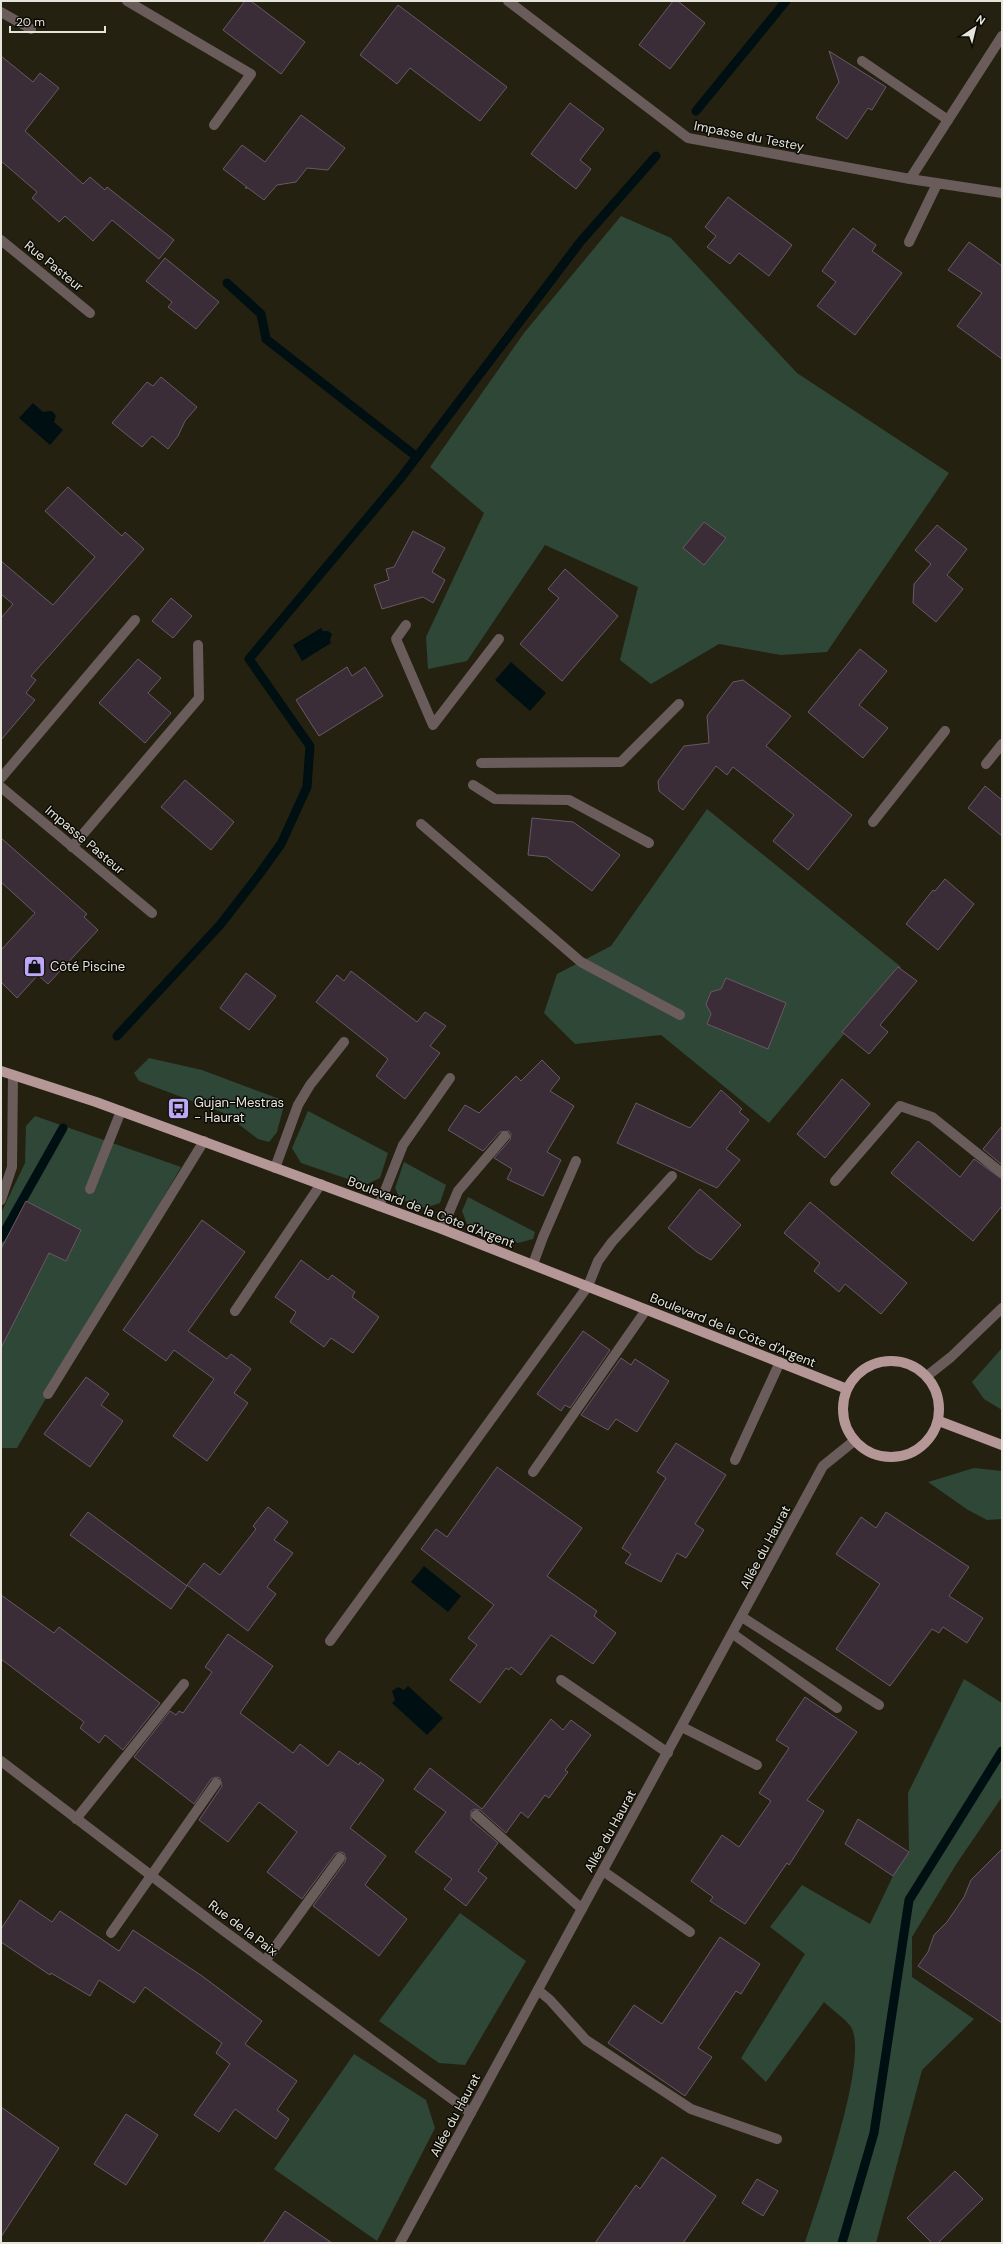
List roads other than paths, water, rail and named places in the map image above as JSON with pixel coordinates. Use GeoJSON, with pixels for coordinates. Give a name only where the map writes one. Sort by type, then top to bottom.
{"type":"FeatureCollection","features":[{"type":"Feature","properties":{"kind":"main road","name":"Boulevard de la Côte d'Argent"},"geometry":{"type":"LineString","coordinates":[[1,1071],[122,1111],[442,1229],[847,1389]]}},
{"type":"Feature","properties":{"kind":"main road"},"geometry":{"type":"LineString","coordinates":[[884,1361],[900,1361],[914,1366],[927,1376],[936,1390],[940,1405],[939,1421],[933,1435],[923,1447],[903,1456],[880,1457],[866,1451],[854,1442],[847,1430],[843,1416],[843,1402],[847,1389],[856,1376],[869,1366],[884,1361]]}},
{"type":"Feature","properties":{"kind":"main road"},"geometry":{"type":"LineString","coordinates":[[939,1421],[1002,1445]]}},
{"type":"Feature","properties":{"kind":"street"},"geometry":{"type":"LineString","coordinates":[[127,1],[251,74],[214,124]]}},
{"type":"Feature","properties":{"kind":"street","name":"Impasse du Testey"},"geometry":{"type":"LineString","coordinates":[[508,1],[688,138],[937,184],[1002,193]]}},
{"type":"Feature","properties":{"kind":"street"},"geometry":{"type":"LineString","coordinates":[[1,12],[31,29]]}},
{"type":"Feature","properties":{"kind":"street"},"geometry":{"type":"LineString","coordinates":[[910,179],[1002,36]]}},
{"type":"Feature","properties":{"kind":"street"},"geometry":{"type":"LineString","coordinates":[[862,61],[948,120]]}},
{"type":"Feature","properties":{"kind":"street"},"geometry":{"type":"LineString","coordinates":[[908,242],[937,184]]}},
{"type":"Feature","properties":{"kind":"street","name":"Rue Pasteur"},"geometry":{"type":"LineString","coordinates":[[1,240],[90,313]]}},
{"type":"Feature","properties":{"kind":"street"},"geometry":{"type":"LineString","coordinates":[[1,778],[135,620]]}},
{"type":"Feature","properties":{"kind":"street"},"geometry":{"type":"LineString","coordinates":[[406,625],[396,640],[433,725],[499,640]]}},
{"type":"Feature","properties":{"kind":"street"},"geometry":{"type":"LineString","coordinates":[[72,847],[199,698],[198,645]]}},
{"type":"Feature","properties":{"kind":"street"},"geometry":{"type":"LineString","coordinates":[[481,764],[621,762],[679,704]]}},
{"type":"Feature","properties":{"kind":"street"},"geometry":{"type":"LineString","coordinates":[[873,822],[945,731]]}},
{"type":"Feature","properties":{"kind":"street"},"geometry":{"type":"LineString","coordinates":[[986,764],[1002,744]]}},
{"type":"Feature","properties":{"kind":"street"},"geometry":{"type":"LineString","coordinates":[[473,785],[495,799],[568,800],[649,843]]}},
{"type":"Feature","properties":{"kind":"street","name":"Impasse Pasteur"},"geometry":{"type":"LineString","coordinates":[[1,787],[152,913]]}},
{"type":"Feature","properties":{"kind":"street"},"geometry":{"type":"LineString","coordinates":[[421,824],[581,962],[680,1015]]}},
{"type":"Feature","properties":{"kind":"street"},"geometry":{"type":"LineString","coordinates":[[275,1168],[298,1105],[310,1085],[344,1042]]}},
{"type":"Feature","properties":{"kind":"street"},"geometry":{"type":"LineString","coordinates":[[1,1200],[12,1167],[13,1075]]}},
{"type":"Feature","properties":{"kind":"street"},"geometry":{"type":"LineString","coordinates":[[380,1206],[403,1145],[450,1078]]}},
{"type":"Feature","properties":{"kind":"street"},"geometry":{"type":"LineString","coordinates":[[835,1181],[900,1106],[932,1117],[1002,1173]]}},
{"type":"Feature","properties":{"kind":"street"},"geometry":{"type":"LineString","coordinates":[[90,1189],[122,1111]]}},
{"type":"Feature","properties":{"kind":"street"},"geometry":{"type":"LineString","coordinates":[[442,1229],[458,1191],[505,1136]]}},
{"type":"Feature","properties":{"kind":"street"},"geometry":{"type":"LineString","coordinates":[[48,1394],[204,1141]]}},
{"type":"Feature","properties":{"kind":"street"},"geometry":{"type":"LineString","coordinates":[[533,1264],[543,1236],[576,1161]]}},
{"type":"Feature","properties":{"kind":"street"},"geometry":{"type":"LineString","coordinates":[[330,1641],[588,1286],[598,1261],[612,1242],[672,1176]]}},
{"type":"Feature","properties":{"kind":"street"},"geometry":{"type":"LineString","coordinates":[[235,1311],[321,1184]]}},
{"type":"Feature","properties":{"kind":"street"},"geometry":{"type":"LineString","coordinates":[[927,1376],[951,1357],[1002,1308]]}},
{"type":"Feature","properties":{"kind":"street"},"geometry":{"type":"LineString","coordinates":[[533,1472],[646,1310]]}},
{"type":"Feature","properties":{"kind":"street"},"geometry":{"type":"LineString","coordinates":[[735,1460],[780,1362]]}},
{"type":"Feature","properties":{"kind":"street","name":"Allée du Haurat"},"geometry":{"type":"LineString","coordinates":[[400,2243],[582,1908],[682,1728],[823,1466],[854,1442]]}},
{"type":"Feature","properties":{"kind":"street"},"geometry":{"type":"LineString","coordinates":[[742,1617],[879,1705]]}},
{"type":"Feature","properties":{"kind":"street"},"geometry":{"type":"LineString","coordinates":[[733,1634],[837,1708]]}},
{"type":"Feature","properties":{"kind":"street"},"geometry":{"type":"LineString","coordinates":[[561,1680],[668,1753]]}},
{"type":"Feature","properties":{"kind":"street"},"geometry":{"type":"LineString","coordinates":[[76,1819],[184,1684]]}},
{"type":"Feature","properties":{"kind":"street"},"geometry":{"type":"LineString","coordinates":[[682,1728],[757,1765]]}},
{"type":"Feature","properties":{"kind":"street","name":"Rue de la Paix"},"geometry":{"type":"LineString","coordinates":[[1,1761],[265,1961],[471,2113]]}},
{"type":"Feature","properties":{"kind":"street"},"geometry":{"type":"LineString","coordinates":[[111,1933],[216,1783]]}},
{"type":"Feature","properties":{"kind":"street"},"geometry":{"type":"LineString","coordinates":[[476,1815],[582,1908]]}},
{"type":"Feature","properties":{"kind":"street"},"geometry":{"type":"LineString","coordinates":[[265,1961],[340,1858]]}},
{"type":"Feature","properties":{"kind":"street"},"geometry":{"type":"LineString","coordinates":[[603,1871],[690,1932]]}},
{"type":"Feature","properties":{"kind":"street"},"geometry":{"type":"LineString","coordinates":[[538,1990],[550,2000],[586,2040],[692,2108],[777,2138]]}},
{"type":"Feature","properties":{"kind":"waterway"},"geometry":{"type":"LineString","coordinates":[[696,111],[786,1]]}},
{"type":"Feature","properties":{"kind":"waterway"},"geometry":{"type":"LineString","coordinates":[[117,1036],[220,925],[258,876],[281,844],[307,787],[310,746],[249,659],[400,479],[581,241],[656,156]]}},
{"type":"Feature","properties":{"kind":"waterway"},"geometry":{"type":"LineString","coordinates":[[227,283],[261,314],[266,339],[417,457]]}},
{"type":"Feature","properties":{"kind":"waterway"},"geometry":{"type":"LineString","coordinates":[[1,1238],[63,1128]]}},
{"type":"Feature","properties":{"kind":"waterway"},"geometry":{"type":"LineString","coordinates":[[842,2243],[874,2133],[909,1900],[1002,1751]]}},
{"type":"Feature","properties":{"kind":"place","name":"Côté Piscine"},"geometry":{"type":"Point","coordinates":[34,966]}},
{"type":"Feature","properties":{"kind":"place","name":"Gujan-Mestras - Haurat"},"geometry":{"type":"Point","coordinates":[178,1109]}}]}
